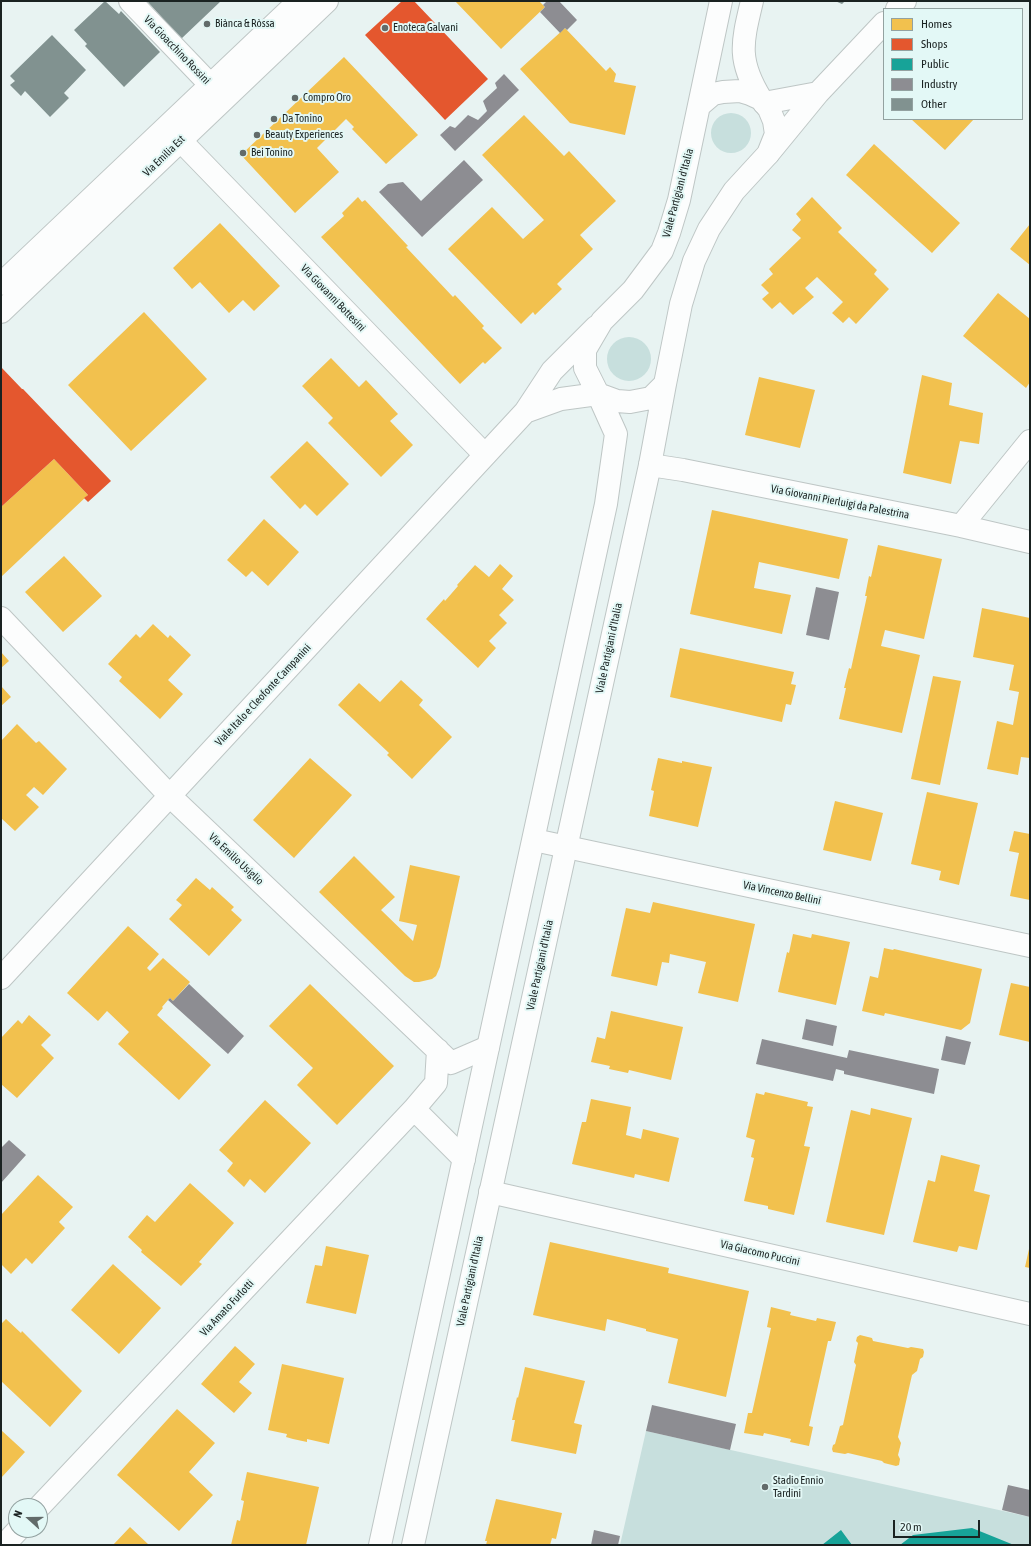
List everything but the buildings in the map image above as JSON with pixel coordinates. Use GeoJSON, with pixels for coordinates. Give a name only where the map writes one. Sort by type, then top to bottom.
{"type":"FeatureCollection","features":[{"type":"Feature","properties":{"kind":"street","name":"Via Gioacchino Rossini"},"geometry":{"type":"LineString","coordinates":[[130,1],[217,92]]}},
{"type":"Feature","properties":{"kind":"street","name":"Via Emilia Est"},"geometry":{"type":"LineString","coordinates":[[1,312],[180,140],[217,92],[299,1]]}},
{"type":"Feature","properties":{"kind":"street","name":"Via Emilia Est"},"geometry":{"type":"LineString","coordinates":[[1,284],[217,92],[326,1]]}},
{"type":"Feature","properties":{"kind":"street","name":"Viale Partigiani d'Italia"},"geometry":{"type":"LineString","coordinates":[[380,1545],[606,504],[616,434],[585,368],[585,350],[602,321],[633,290],[662,251],[679,200],[721,1]]}},
{"type":"Feature","properties":{"kind":"street","name":"Viale Partigiani d'Italia"},"geometry":{"type":"LineString","coordinates":[[413,1545],[650,465],[681,304],[694,261],[709,229],[734,191],[768,154],[776,134],[774,121],[752,84],[743,54],[744,35],[752,1]]}},
{"type":"Feature","properties":{"kind":"street"},"geometry":{"type":"LineString","coordinates":[[768,154],[818,94],[883,24]]}},
{"type":"Feature","properties":{"kind":"street"},"geometry":{"type":"LineString","coordinates":[[699,106],[713,94],[723,92],[740,91],[763,101],[818,94]]}},
{"type":"Feature","properties":{"kind":"street","name":"Via Giovanni Bottesini"},"geometry":{"type":"LineString","coordinates":[[180,140],[485,455]]}},
{"type":"Feature","properties":{"kind":"street","name":"Viale Italo e Cleofonte Campanini"},"geometry":{"type":"LineString","coordinates":[[1,978],[525,412],[552,371],[602,321]]}},
{"type":"Feature","properties":{"kind":"street"},"geometry":{"type":"LineString","coordinates":[[598,394],[617,401],[630,402],[651,398],[665,384]]}},
{"type":"Feature","properties":{"kind":"street","name":"Viale Italo e Cleofonte Campanini"},"geometry":{"type":"LineString","coordinates":[[525,412],[561,399],[598,394]]}},
{"type":"Feature","properties":{"kind":"street"},"geometry":{"type":"LineString","coordinates":[[961,526],[1030,441]]}},
{"type":"Feature","properties":{"kind":"street","name":"Via Giovanni Pierluigi da Palestrina"},"geometry":{"type":"LineString","coordinates":[[650,465],[683,470],[961,526],[1030,542]]}},
{"type":"Feature","properties":{"kind":"street","name":"Via Emilio Usiglio"},"geometry":{"type":"LineString","coordinates":[[1,618],[170,796],[452,1063],[488,1047]]}},
{"type":"Feature","properties":{"kind":"street","name":"Via Vincenzo Bellini"},"geometry":{"type":"LineString","coordinates":[[534,840],[1030,946]]}},
{"type":"Feature","properties":{"kind":"street","name":"Via Amato Furlotti"},"geometry":{"type":"LineString","coordinates":[[48,1498],[414,1109],[436,1083],[438,1050]]}},
{"type":"Feature","properties":{"kind":"street"},"geometry":{"type":"LineString","coordinates":[[414,1109],[464,1159]]}},
{"type":"Feature","properties":{"kind":"street","name":"Via Giacomo Puccini"},"geometry":{"type":"LineString","coordinates":[[490,1192],[1030,1314]]}},
{"type":"Feature","properties":{"kind":"shaded area"},"geometry":{"type":"Polygon","coordinates":[[[731,113],[739,115],[745,119],[749,125],[751,133],[749,141],[745,147],[739,151],[731,153],[723,151],[717,147],[713,141],[711,133],[713,125],[717,119],[723,115],[731,113]]]}},
{"type":"Feature","properties":{"kind":"shaded area"},"geometry":{"type":"Polygon","coordinates":[[[625,337],[633,337],[645,343],[651,355],[651,363],[645,375],[633,381],[625,381],[613,375],[607,363],[607,355],[613,343],[625,337]]]}},
{"type":"Feature","properties":{"kind":"shaded area","name":"Stadio Ennio Tardini"},"geometry":{"type":"Polygon","coordinates":[[[646,1431],[1030,1517],[1030,1545],[620,1545],[646,1431]]]}},
{"type":"Feature","properties":{"kind":"place","name":"Biànca & Ròssa"},"geometry":{"type":"Point","coordinates":[207,24]}},
{"type":"Feature","properties":{"kind":"place","name":"Enoteca Galvani"},"geometry":{"type":"Point","coordinates":[385,28]}},
{"type":"Feature","properties":{"kind":"place","name":"Compro Oro"},"geometry":{"type":"Point","coordinates":[295,98]}},
{"type":"Feature","properties":{"kind":"place","name":"Da Tonino"},"geometry":{"type":"Point","coordinates":[274,119]}},
{"type":"Feature","properties":{"kind":"place","name":"Beauty Experiences"},"geometry":{"type":"Point","coordinates":[257,135]}},
{"type":"Feature","properties":{"kind":"place","name":"Bei Tonino"},"geometry":{"type":"Point","coordinates":[243,153]}},
{"type":"Feature","properties":{"kind":"place","name":"Stadio Ennio Tardini"},"geometry":{"type":"Point","coordinates":[765,1487]}}]}
